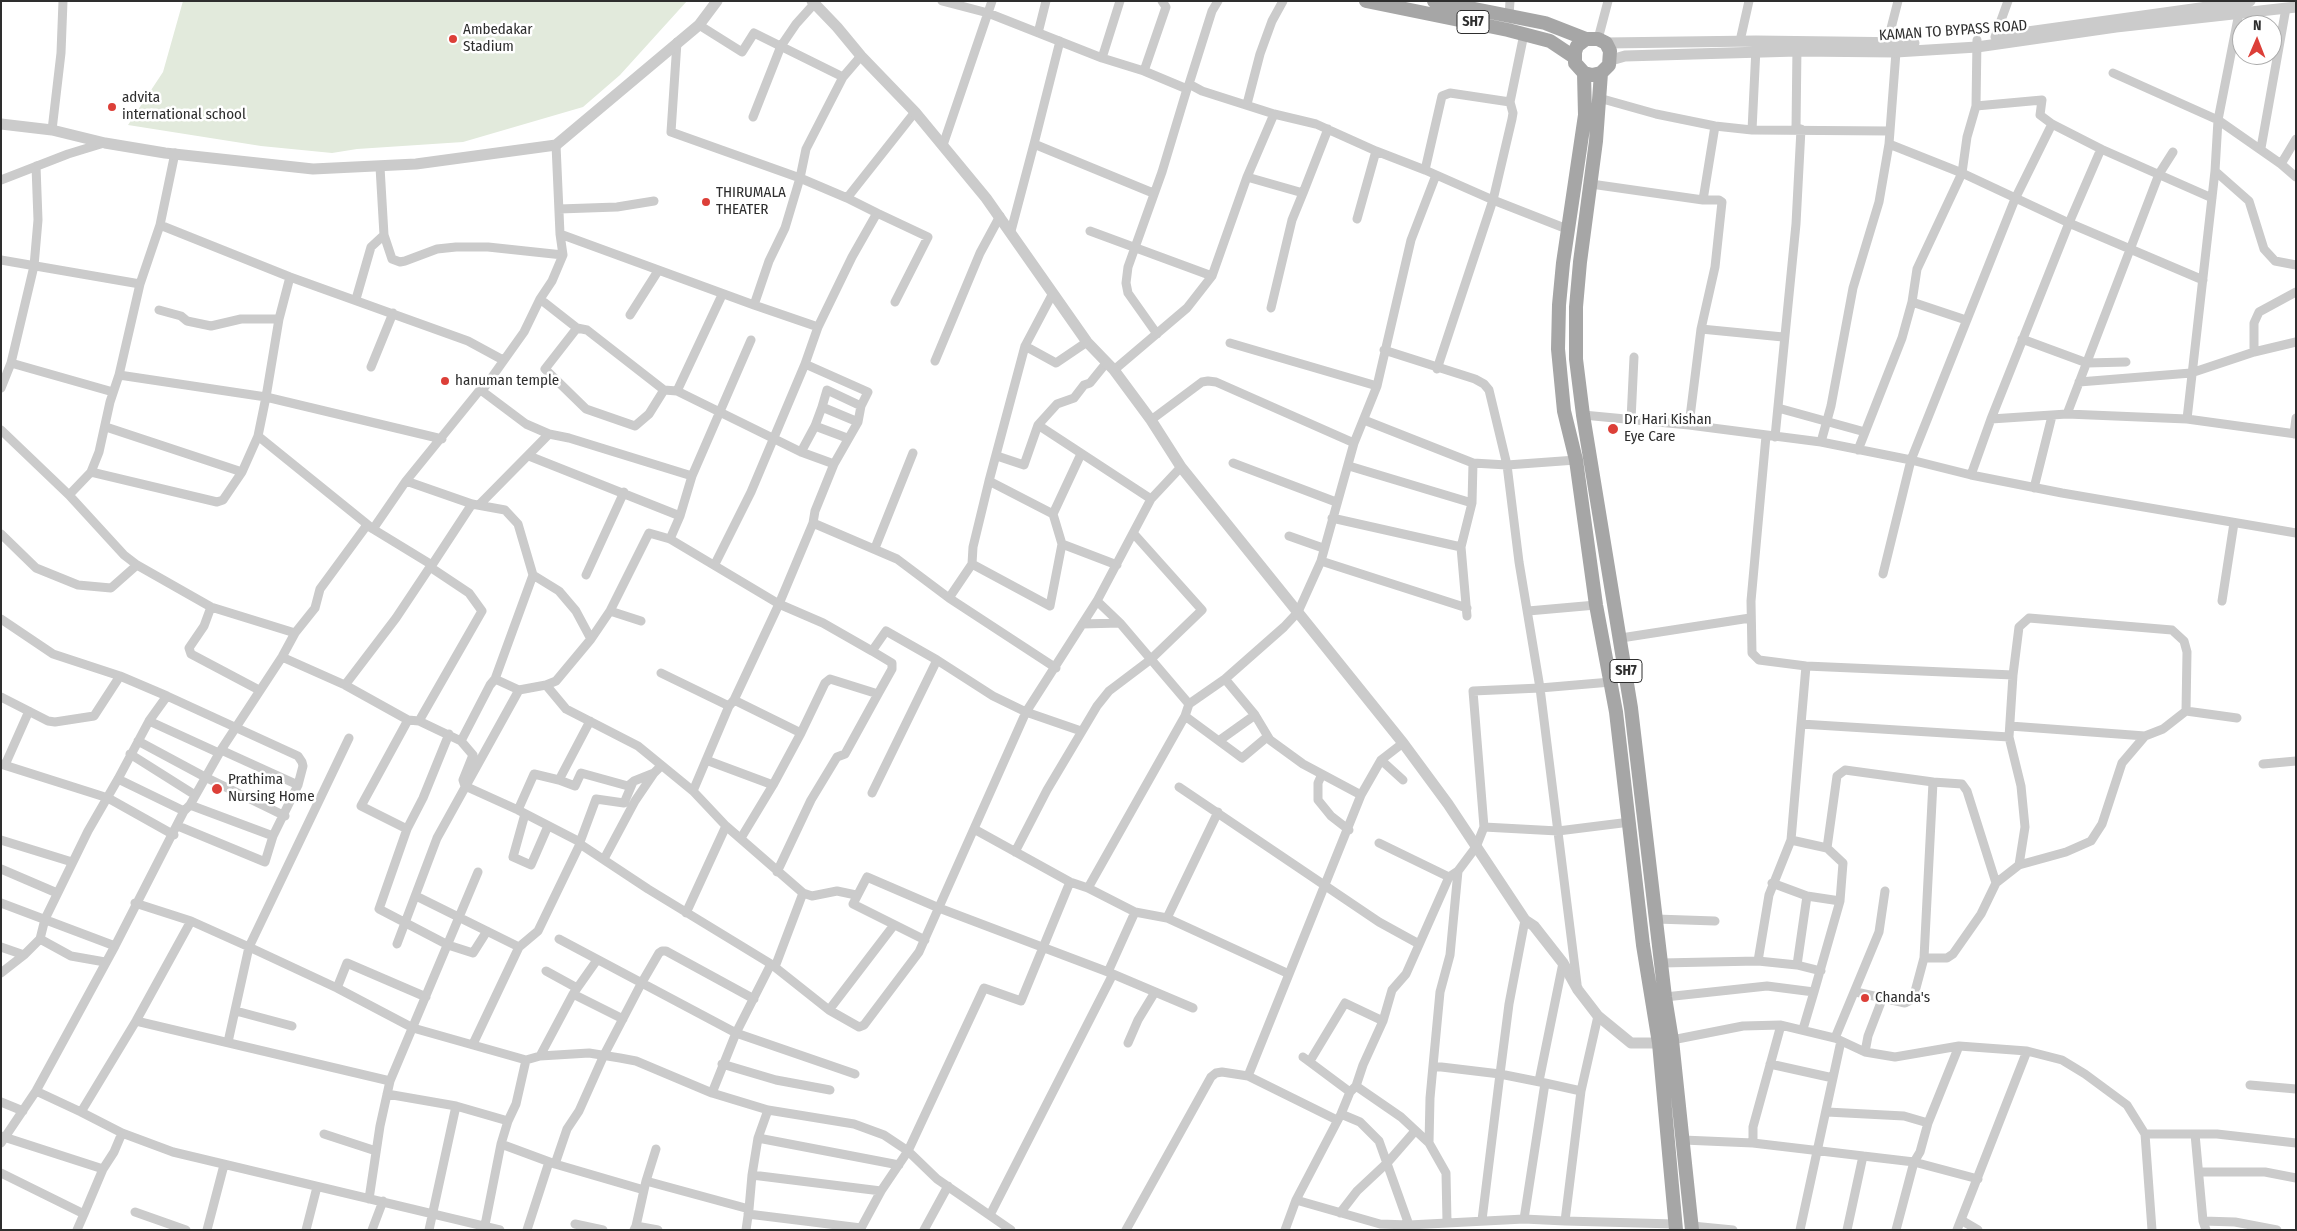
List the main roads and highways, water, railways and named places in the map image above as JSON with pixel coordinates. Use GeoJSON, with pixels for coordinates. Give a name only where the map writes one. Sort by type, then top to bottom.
{"type":"FeatureCollection","features":[{"type":"Feature","properties":{"kind":"main road","name":"SH7"},"geometry":{"type":"LineString","coordinates":[[1366,1],[1550,41],[1574,57],[1578,69],[1584,73],[1585,114],[1567,229],[1559,305],[1558,349],[1564,411],[1576,460],[1596,605],[1612,682],[1643,945],[1665,1041],[1683,1140],[1692,1228]]}},
{"type":"Feature","properties":{"kind":"main road","name":"SH7"},"geometry":{"type":"LineString","coordinates":[[1434,1],[1558,27],[1597,41]]}},
{"type":"Feature","properties":{"kind":"main road"},"geometry":{"type":"LineString","coordinates":[[1574,57],[1577,46],[1597,41],[1610,51],[1611,60],[1609,66],[1601,73],[1592,75],[1584,73]]}},
{"type":"Feature","properties":{"kind":"main road","name":"SH7"},"geometry":{"type":"LineString","coordinates":[[1601,73],[1591,184],[1583,231],[1576,307],[1576,359],[1583,415],[1621,638],[1665,997],[1665,1041],[1675,1227]]}},
{"type":"Feature","properties":{"kind":"place","name":"Ambedakar Stadium"},"geometry":{"type":"Point","coordinates":[453,39]}},
{"type":"Feature","properties":{"kind":"place","name":"advita international school"},"geometry":{"type":"Point","coordinates":[112,107]}},
{"type":"Feature","properties":{"kind":"place","name":"THIRUMALA THEATER"},"geometry":{"type":"Point","coordinates":[706,202]}},
{"type":"Feature","properties":{"kind":"place","name":"hanuman temple"},"geometry":{"type":"Point","coordinates":[445,381]}},
{"type":"Feature","properties":{"kind":"place","name":"Dr Hari Kishan Eye Care"},"geometry":{"type":"Point","coordinates":[1613,429]}},
{"type":"Feature","properties":{"kind":"place","name":"Prathima Nursing Home"},"geometry":{"type":"Point","coordinates":[217,789]}},
{"type":"Feature","properties":{"kind":"place","name":"Chanda's"},"geometry":{"type":"Point","coordinates":[1865,998]}}]}
